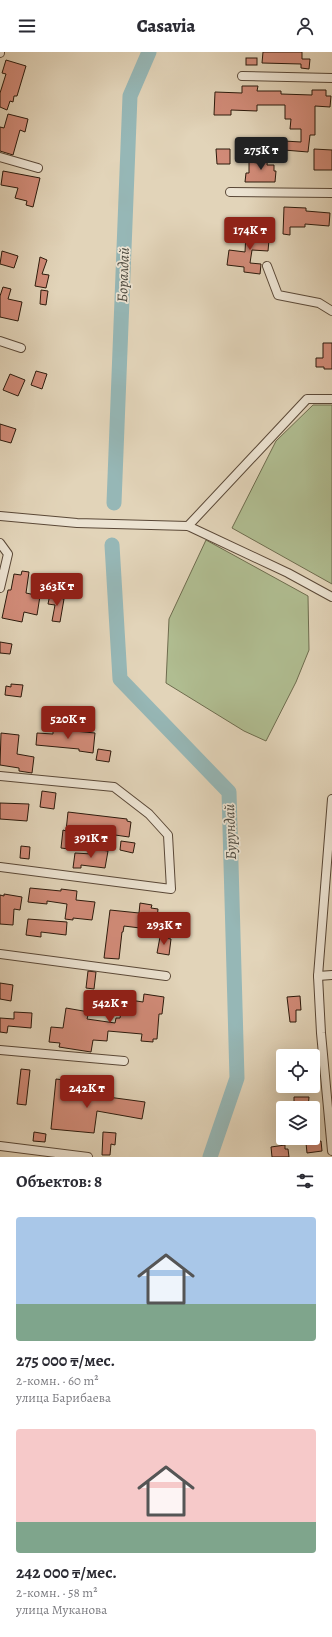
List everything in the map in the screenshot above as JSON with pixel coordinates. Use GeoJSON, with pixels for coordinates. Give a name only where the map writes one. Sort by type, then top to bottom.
{"type":"FeatureCollection","features":[{"type":"Feature","properties":{"kind":"street"},"geometry":{"type":"LineString","coordinates":[[242,76],[332,78]]}},
{"type":"Feature","properties":{"kind":"street"},"geometry":{"type":"LineString","coordinates":[[0,157],[38,168]]}},
{"type":"Feature","properties":{"kind":"street"},"geometry":{"type":"LineString","coordinates":[[230,192],[332,193]]}},
{"type":"Feature","properties":{"kind":"street"},"geometry":{"type":"LineString","coordinates":[[267,266],[278,295],[319,303],[332,311]]}},
{"type":"Feature","properties":{"kind":"street"},"geometry":{"type":"LineString","coordinates":[[0,341],[21,348]]}},
{"type":"Feature","properties":{"kind":"street"},"geometry":{"type":"LineString","coordinates":[[188,526],[307,399],[332,399]]}},
{"type":"Feature","properties":{"kind":"street"},"geometry":{"type":"LineString","coordinates":[[0,516],[77,523],[188,526],[288,573],[332,596]]}},
{"type":"Feature","properties":{"kind":"street"},"geometry":{"type":"LineString","coordinates":[[0,543],[8,554],[0,588]]}},
{"type":"Feature","properties":{"kind":"street"},"geometry":{"type":"LineString","coordinates":[[0,776],[114,787],[149,814],[168,835],[171,889],[0,866]]}},
{"type":"Feature","properties":{"kind":"street"},"geometry":{"type":"LineString","coordinates":[[332,799],[329,885],[318,976],[321,1033],[332,1151]]}},
{"type":"Feature","properties":{"kind":"street"},"geometry":{"type":"LineString","coordinates":[[0,954],[166,976]]}},
{"type":"Feature","properties":{"kind":"street"},"geometry":{"type":"LineString","coordinates":[[318,976],[332,975]]}},
{"type":"Feature","properties":{"kind":"street"},"geometry":{"type":"LineString","coordinates":[[0,1050],[124,1061]]}},
{"type":"Feature","properties":{"kind":"street"},"geometry":{"type":"LineString","coordinates":[[0,1146],[88,1157]]}},
{"type":"Feature","properties":{"kind":"green space"},"geometry":{"type":"Polygon","coordinates":[[[313,405],[332,405],[332,584],[232,528],[276,441],[313,405]]]}},
{"type":"Feature","properties":{"kind":"green space"},"geometry":{"type":"Polygon","coordinates":[[[206,540],[308,596],[309,650],[296,682],[266,741],[244,731],[166,683],[169,619],[206,540]]]}},
{"type":"Feature","properties":{"kind":"building"},"geometry":{"type":"Polygon","coordinates":[[[263,52],[302,52],[302,59],[310,59],[309,69],[301,68],[301,64],[262,63],[263,52]]]}},
{"type":"Feature","properties":{"kind":"building"},"geometry":{"type":"Polygon","coordinates":[[[246,58],[257,58],[257,65],[246,65],[246,58]]]}},
{"type":"Feature","properties":{"kind":"building"},"geometry":{"type":"Polygon","coordinates":[[[6,60],[26,66],[17,96],[14,96],[13,102],[10,101],[7,110],[0,107],[0,93],[6,74],[2,73],[6,60]]]}},
{"type":"Feature","properties":{"kind":"building"},"geometry":{"type":"Polygon","coordinates":[[[242,86],[258,86],[257,91],[281,91],[281,94],[312,95],[312,90],[326,90],[326,96],[331,96],[330,107],[315,106],[315,135],[310,135],[308,152],[284,150],[284,141],[301,142],[301,129],[290,129],[291,119],[285,119],[285,105],[257,105],[257,111],[231,110],[231,115],[214,115],[215,92],[242,93],[242,86]]]}},
{"type":"Feature","properties":{"kind":"building"},"geometry":{"type":"Polygon","coordinates":[[[8,114],[28,119],[25,132],[20,130],[13,155],[0,151],[0,127],[4,128],[8,114]]]}},
{"type":"Feature","properties":{"kind":"building"},"geometry":{"type":"Polygon","coordinates":[[[216,149],[230,149],[230,164],[217,164],[216,149]]]}},
{"type":"Feature","properties":{"kind":"building"},"geometry":{"type":"Polygon","coordinates":[[[314,149],[332,150],[332,170],[314,170],[314,149]]]}},
{"type":"Feature","properties":{"kind":"building"},"geometry":{"type":"Polygon","coordinates":[[[259,152],[268,152],[267,165],[274,165],[274,171],[276,171],[275,182],[245,182],[246,173],[249,173],[249,162],[258,163],[259,152]]]}},
{"type":"Feature","properties":{"kind":"building"},"geometry":{"type":"Polygon","coordinates":[[[3,171],[40,178],[33,207],[26,205],[27,201],[15,198],[18,188],[1,185],[3,171]]]}},
{"type":"Feature","properties":{"kind":"building"},"geometry":{"type":"Polygon","coordinates":[[[284,207],[306,208],[306,211],[330,213],[329,226],[305,224],[305,227],[290,227],[290,235],[283,234],[284,207]]]}},
{"type":"Feature","properties":{"kind":"building"},"geometry":{"type":"Polygon","coordinates":[[[258,228],[270,229],[268,251],[252,250],[250,263],[261,264],[260,274],[244,272],[244,267],[227,265],[229,250],[245,252],[246,233],[258,233],[258,228]]]}},
{"type":"Feature","properties":{"kind":"building"},"geometry":{"type":"Polygon","coordinates":[[[2,251],[18,256],[14,268],[0,264],[2,251]]]}},
{"type":"Feature","properties":{"kind":"building"},"geometry":{"type":"Polygon","coordinates":[[[40,257],[47,260],[42,274],[49,275],[46,288],[35,286],[40,257]]]}},
{"type":"Feature","properties":{"kind":"building"},"geometry":{"type":"Polygon","coordinates":[[[3,287],[11,289],[8,299],[22,302],[18,321],[0,317],[0,296],[3,287]]]}},
{"type":"Feature","properties":{"kind":"building"},"geometry":{"type":"Polygon","coordinates":[[[41,290],[48,291],[46,305],[40,304],[41,290]]]}},
{"type":"Feature","properties":{"kind":"building"},"geometry":{"type":"Polygon","coordinates":[[[323,343],[332,343],[332,369],[316,367],[316,358],[323,358],[323,343]]]}},
{"type":"Feature","properties":{"kind":"building"},"geometry":{"type":"Polygon","coordinates":[[[36,371],[47,374],[42,389],[31,385],[36,371]]]}},
{"type":"Feature","properties":{"kind":"building"},"geometry":{"type":"Polygon","coordinates":[[[10,374],[25,380],[18,396],[3,390],[10,374]]]}},
{"type":"Feature","properties":{"kind":"building"},"geometry":{"type":"Polygon","coordinates":[[[0,424],[16,429],[11,443],[0,440],[0,424]]]}},
{"type":"Feature","properties":{"kind":"building"},"geometry":{"type":"Polygon","coordinates":[[[22,571],[29,572],[26,593],[40,596],[37,615],[24,612],[22,622],[2,618],[8,590],[11,590],[14,574],[21,575],[22,571]]]}},
{"type":"Feature","properties":{"kind":"building"},"geometry":{"type":"Polygon","coordinates":[[[50,594],[58,595],[58,598],[64,599],[60,622],[52,621],[55,605],[48,604],[50,594]]]}},
{"type":"Feature","properties":{"kind":"building"},"geometry":{"type":"Polygon","coordinates":[[[0,642],[12,644],[10,654],[0,653],[0,642]]]}},
{"type":"Feature","properties":{"kind":"building"},"geometry":{"type":"Polygon","coordinates":[[[11,684],[23,685],[21,697],[5,695],[6,686],[11,687],[11,684]]]}},
{"type":"Feature","properties":{"kind":"building"},"geometry":{"type":"Polygon","coordinates":[[[53,729],[95,733],[93,753],[79,751],[79,749],[36,745],[37,733],[53,734],[53,729]]]}},
{"type":"Feature","properties":{"kind":"building"},"geometry":{"type":"Polygon","coordinates":[[[1,733],[19,735],[17,754],[34,757],[32,773],[19,771],[19,768],[0,765],[1,733]]]}},
{"type":"Feature","properties":{"kind":"building"},"geometry":{"type":"Polygon","coordinates":[[[98,749],[111,751],[109,762],[96,760],[98,749]]]}},
{"type":"Feature","properties":{"kind":"building"},"geometry":{"type":"Polygon","coordinates":[[[42,791],[56,793],[54,809],[40,807],[42,791]]]}},
{"type":"Feature","properties":{"kind":"building"},"geometry":{"type":"Polygon","coordinates":[[[0,803],[29,804],[27,821],[0,819],[0,803]]]}},
{"type":"Feature","properties":{"kind":"building"},"geometry":{"type":"Polygon","coordinates":[[[68,812],[127,819],[127,821],[131,822],[129,837],[80,830],[77,850],[61,848],[63,830],[66,831],[68,812]]]}},
{"type":"Feature","properties":{"kind":"building"},"geometry":{"type":"Polygon","coordinates":[[[121,841],[135,843],[133,853],[120,850],[121,841]]]}},
{"type":"Feature","properties":{"kind":"building"},"geometry":{"type":"Polygon","coordinates":[[[21,846],[30,847],[29,859],[20,858],[21,846]]]}},
{"type":"Feature","properties":{"kind":"building"},"geometry":{"type":"Polygon","coordinates":[[[93,849],[108,851],[105,868],[81,865],[81,868],[73,868],[75,853],[92,854],[93,849]]]}},
{"type":"Feature","properties":{"kind":"building"},"geometry":{"type":"Polygon","coordinates":[[[30,888],[77,891],[76,900],[95,902],[92,920],[73,918],[73,920],[65,919],[67,904],[47,901],[47,904],[28,902],[30,888]]]}},
{"type":"Feature","properties":{"kind":"building"},"geometry":{"type":"Polygon","coordinates":[[[4,894],[22,897],[20,910],[14,909],[13,925],[0,924],[0,895],[4,896],[4,894]]]}},
{"type":"Feature","properties":{"kind":"building"},"geometry":{"type":"Polygon","coordinates":[[[140,903],[152,905],[151,908],[158,909],[156,930],[124,926],[119,959],[104,958],[110,910],[139,913],[140,903]]]}},
{"type":"Feature","properties":{"kind":"building"},"geometry":{"type":"Polygon","coordinates":[[[28,919],[67,922],[66,935],[41,932],[41,937],[26,935],[28,919]]]}},
{"type":"Feature","properties":{"kind":"building"},"geometry":{"type":"Polygon","coordinates":[[[160,937],[171,939],[169,955],[157,953],[160,937]]]}},
{"type":"Feature","properties":{"kind":"building"},"geometry":{"type":"Polygon","coordinates":[[[88,971],[96,972],[94,989],[86,988],[88,971]]]}},
{"type":"Feature","properties":{"kind":"building"},"geometry":{"type":"Polygon","coordinates":[[[0,983],[13,985],[11,1001],[0,999],[0,983]]]}},
{"type":"Feature","properties":{"kind":"building"},"geometry":{"type":"Polygon","coordinates":[[[144,994],[164,997],[162,1014],[159,1014],[157,1039],[153,1039],[153,1042],[141,1041],[142,1034],[108,1031],[107,1041],[93,1040],[91,1052],[59,1047],[60,1043],[49,1042],[51,1027],[63,1028],[66,1008],[89,1012],[87,1019],[115,1023],[116,1018],[120,1018],[123,999],[143,1002],[144,994]]]}},
{"type":"Feature","properties":{"kind":"building"},"geometry":{"type":"Polygon","coordinates":[[[300,996],[301,1010],[296,1010],[296,1022],[290,1022],[287,997],[300,996]]]}},
{"type":"Feature","properties":{"kind":"building"},"geometry":{"type":"Polygon","coordinates":[[[14,1012],[32,1013],[31,1028],[8,1026],[7,1033],[0,1032],[0,1018],[14,1019],[14,1012]]]}},
{"type":"Feature","properties":{"kind":"building"},"geometry":{"type":"Polygon","coordinates":[[[21,1069],[30,1070],[26,1105],[17,1104],[21,1069]]]}},
{"type":"Feature","properties":{"kind":"building"},"geometry":{"type":"Polygon","coordinates":[[[56,1079],[73,1081],[71,1095],[107,1100],[108,1097],[145,1102],[142,1119],[97,1111],[94,1133],[51,1129],[56,1079]]]}},
{"type":"Feature","properties":{"kind":"building"},"geometry":{"type":"Polygon","coordinates":[[[294,1097],[309,1097],[309,1101],[294,1101],[294,1097]]]}},
{"type":"Feature","properties":{"kind":"building"},"geometry":{"type":"Polygon","coordinates":[[[34,1132],[46,1134],[45,1142],[33,1141],[34,1132]]]}},
{"type":"Feature","properties":{"kind":"building"},"geometry":{"type":"Polygon","coordinates":[[[103,1132],[116,1133],[115,1145],[111,1144],[110,1155],[102,1155],[103,1132]]]}},
{"type":"Feature","properties":{"kind":"building"},"geometry":{"type":"Polygon","coordinates":[[[320,1141],[322,1151],[307,1153],[306,1145],[320,1145],[320,1141]]]}},
{"type":"Feature","properties":{"kind":"building"},"geometry":{"type":"Polygon","coordinates":[[[285,1145],[285,1149],[288,1149],[289,1157],[272,1157],[271,1147],[285,1145]]]}},
{"type":"Feature","properties":{"kind":"waterway","name":"Боралдай"},"geometry":{"type":"LineString","coordinates":[[114,503],[130,96],[149,52]]}},
{"type":"Feature","properties":{"kind":"waterway","name":"Бурундай"},"geometry":{"type":"LineString","coordinates":[[112,545],[120,679],[229,792],[237,1078],[210,1157]]}}]}
